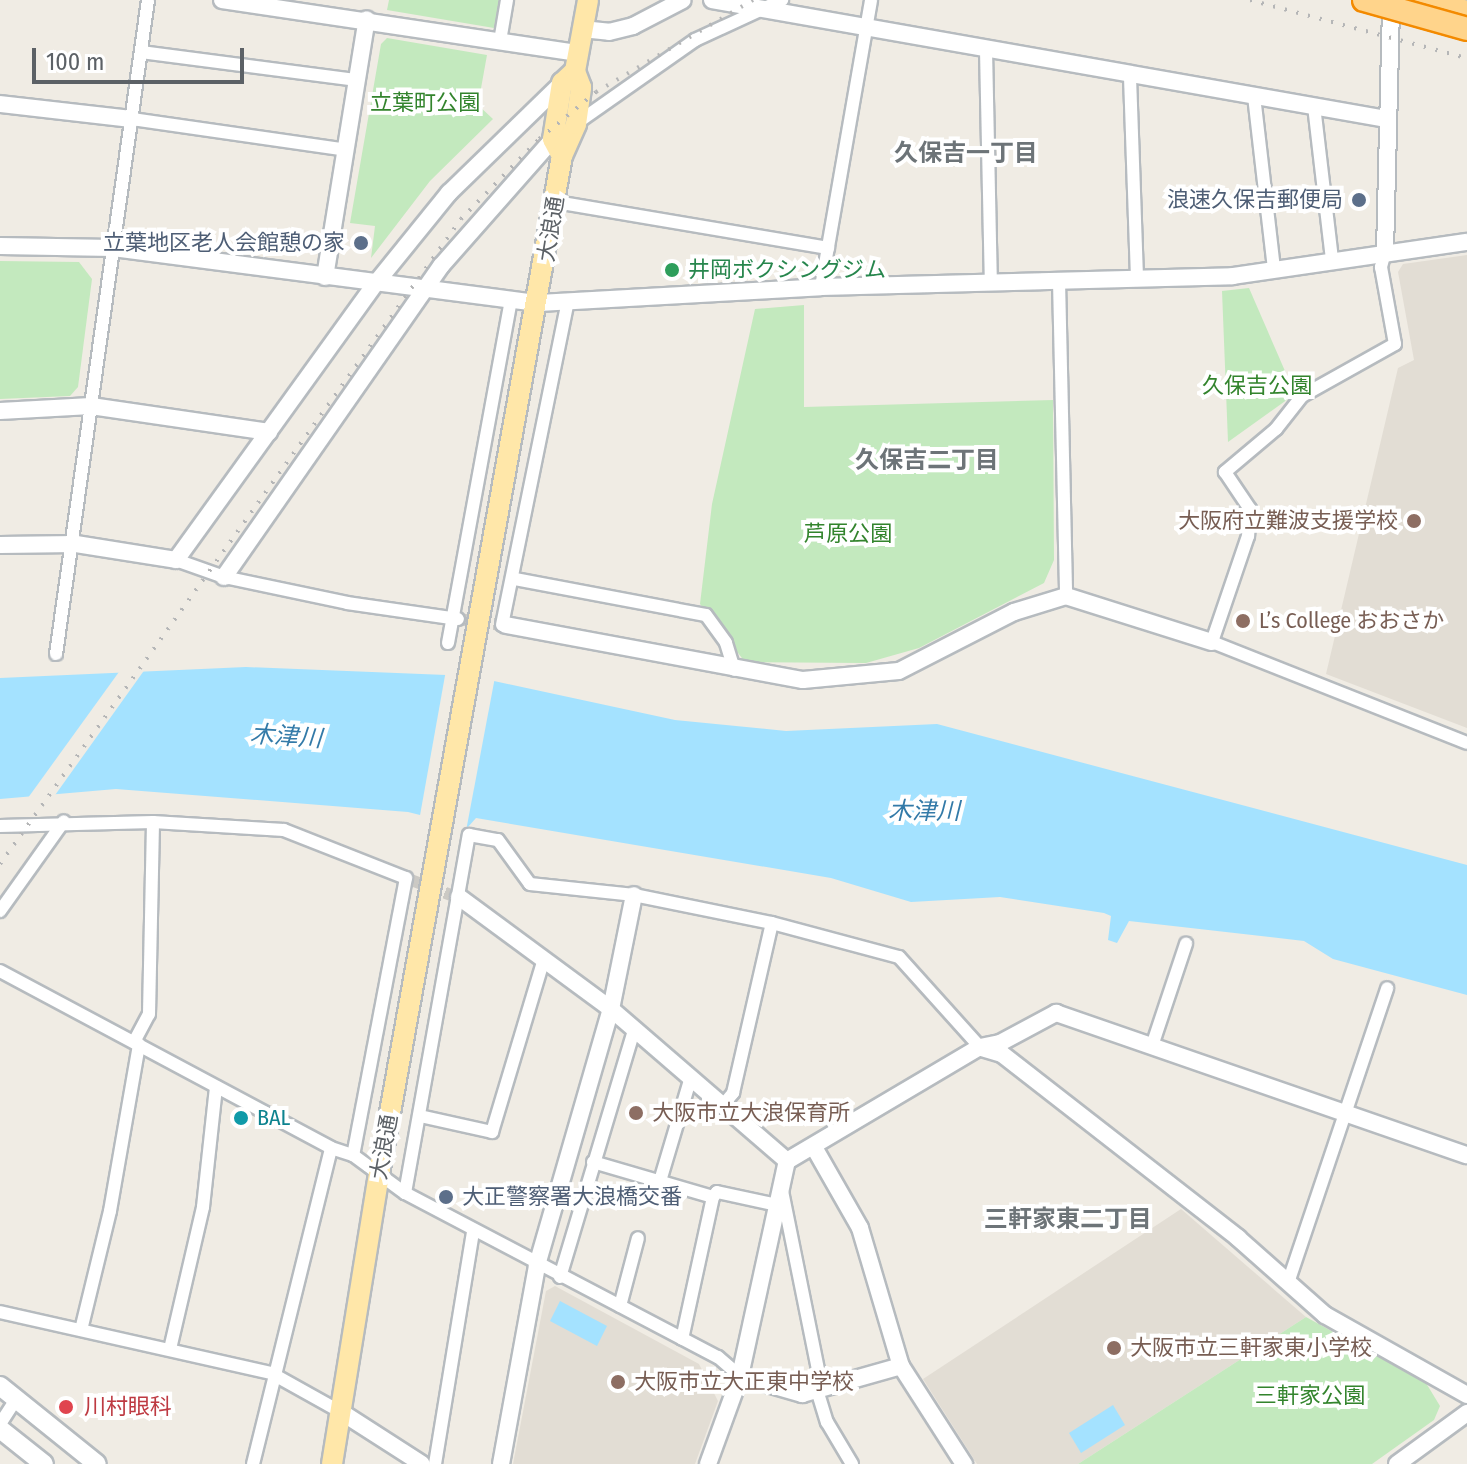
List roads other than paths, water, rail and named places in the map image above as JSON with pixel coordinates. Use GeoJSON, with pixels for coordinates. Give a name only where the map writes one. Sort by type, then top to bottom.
{"type":"FeatureCollection","features":[{"type":"Feature","properties":{"kind":"highway"},"geometry":{"type":"LineString","coordinates":[[1364,0],[1467,29]]}},
{"type":"Feature","properties":{"kind":"highway"},"geometry":{"type":"LineString","coordinates":[[1422,0],[1467,12]]}},
{"type":"Feature","properties":{"kind":"main road","name":"大浪通"},"geometry":{"type":"LineString","coordinates":[[332,1464],[379,1174],[539,303],[556,202],[558,147],[588,0]]}},
{"type":"Feature","properties":{"kind":"main road","name":"大浪通"},"geometry":{"type":"LineString","coordinates":[[558,147],[576,124],[581,87],[572,69]]}},
{"type":"Feature","properties":{"kind":"main road"},"geometry":{"type":"LineString","coordinates":[[0,1386],[97,1464]]}},
{"type":"Feature","properties":{"kind":"main road"},"geometry":{"type":"LineString","coordinates":[[0,1426],[44,1464]]}},
{"type":"Feature","properties":{"kind":"street"},"geometry":{"type":"LineString","coordinates":[[56,654],[148,0]]}},
{"type":"Feature","properties":{"kind":"street"},"geometry":{"type":"LineString","coordinates":[[176,560],[376,283],[449,193],[572,69],[500,41],[222,0]]}},
{"type":"Feature","properties":{"kind":"street"},"geometry":{"type":"LineString","coordinates":[[500,41],[507,0]]}},
{"type":"Feature","properties":{"kind":"street"},"geometry":{"type":"LineString","coordinates":[[582,29],[609,32],[633,26],[683,0]]}},
{"type":"Feature","properties":{"kind":"street"},"geometry":{"type":"LineString","coordinates":[[712,0],[751,11],[1386,119]]}},
{"type":"Feature","properties":{"kind":"street"},"geometry":{"type":"LineString","coordinates":[[576,124],[695,40],[751,11],[782,0]]}},
{"type":"Feature","properties":{"kind":"street"},"geometry":{"type":"LineString","coordinates":[[821,287],[869,31],[871,0]]}},
{"type":"Feature","properties":{"kind":"street"},"geometry":{"type":"LineString","coordinates":[[1212,642],[1248,536],[1250,509],[1225,472],[1276,429],[1302,396],[1395,344],[1381,267],[1385,252],[1391,0]]}},
{"type":"Feature","properties":{"kind":"street"},"geometry":{"type":"LineString","coordinates":[[325,277],[367,19]]}},
{"type":"Feature","properties":{"kind":"street"},"geometry":{"type":"LineString","coordinates":[[986,50],[991,281]]}},
{"type":"Feature","properties":{"kind":"street"},"geometry":{"type":"LineString","coordinates":[[141,52],[357,80]]}},
{"type":"Feature","properties":{"kind":"street"},"geometry":{"type":"LineString","coordinates":[[1130,77],[1137,278]]}},
{"type":"Feature","properties":{"kind":"street"},"geometry":{"type":"LineString","coordinates":[[1254,96],[1274,269]]}},
{"type":"Feature","properties":{"kind":"street"},"geometry":{"type":"LineString","coordinates":[[0,104],[132,119],[346,150]]}},
{"type":"Feature","properties":{"kind":"street"},"geometry":{"type":"LineString","coordinates":[[1314,106],[1332,260]]}},
{"type":"Feature","properties":{"kind":"street"},"geometry":{"type":"LineString","coordinates":[[224,577],[471,227],[558,147]]}},
{"type":"Feature","properties":{"kind":"street"},"geometry":{"type":"LineString","coordinates":[[556,202],[828,248]]}},
{"type":"Feature","properties":{"kind":"street"},"geometry":{"type":"LineString","coordinates":[[0,246],[114,248],[539,303],[821,287],[1233,276],[1467,242]]}},
{"type":"Feature","properties":{"kind":"street"},"geometry":{"type":"LineString","coordinates":[[1059,281],[1066,596]]}},
{"type":"Feature","properties":{"kind":"street"},"geometry":{"type":"LineString","coordinates":[[448,643],[511,301]]}},
{"type":"Feature","properties":{"kind":"street"},"geometry":{"type":"LineString","coordinates":[[568,302],[504,625],[734,670],[803,680],[899,671],[1014,612],[1066,596],[1212,642],[1467,743]]}},
{"type":"Feature","properties":{"kind":"street"},"geometry":{"type":"LineString","coordinates":[[0,411],[91,406],[269,432]]}},
{"type":"Feature","properties":{"kind":"street"},"geometry":{"type":"LineString","coordinates":[[0,545],[72,544],[176,560],[224,577],[347,603],[455,618]]}},
{"type":"Feature","properties":{"kind":"street"},"geometry":{"type":"LineString","coordinates":[[515,579],[706,615],[726,643],[734,670]]}},
{"type":"Feature","properties":{"kind":"street"},"geometry":{"type":"LineString","coordinates":[[0,911],[64,821]]}},
{"type":"Feature","properties":{"kind":"street"},"geometry":{"type":"LineString","coordinates":[[0,826],[64,821],[153,822],[284,830],[408,879],[353,1155]]}},
{"type":"Feature","properties":{"kind":"street"},"geometry":{"type":"LineString","coordinates":[[81,1330],[110,1211],[136,1043],[149,1014],[153,822]]}},
{"type":"Feature","properties":{"kind":"street"},"geometry":{"type":"LineString","coordinates":[[405,1193],[455,896],[469,835],[498,840],[530,884],[634,895],[772,923],[899,957],[980,1047],[1002,1054],[1325,1315],[1467,1395]]}},
{"type":"Feature","properties":{"kind":"street"},"geometry":{"type":"LineString","coordinates":[[501,1464],[537,1265],[611,1009],[634,895]]}},
{"type":"Feature","properties":{"kind":"street"},"geometry":{"type":"LineString","coordinates":[[455,896],[611,1009],[787,1161]]}},
{"type":"Feature","properties":{"kind":"street"},"geometry":{"type":"LineString","coordinates":[[723,1105],[733,1093],[772,923]]}},
{"type":"Feature","properties":{"kind":"street"},"geometry":{"type":"LineString","coordinates":[[1152,1046],[1186,944]]}},
{"type":"Feature","properties":{"kind":"street"},"geometry":{"type":"LineString","coordinates":[[420,1116],[492,1132],[544,959]]}},
{"type":"Feature","properties":{"kind":"street"},"geometry":{"type":"LineString","coordinates":[[0,971],[331,1148],[353,1155],[405,1193],[682,1339],[740,1376],[802,1394],[901,1366]]}},
{"type":"Feature","properties":{"kind":"street"},"geometry":{"type":"LineString","coordinates":[[1288,1283],[1387,988]]}},
{"type":"Feature","properties":{"kind":"street"},"geometry":{"type":"LineString","coordinates":[[787,1161],[815,1149],[980,1047],[1000,1043],[1056,1013],[1467,1155]]}},
{"type":"Feature","properties":{"kind":"street"},"geometry":{"type":"LineString","coordinates":[[560,1277],[634,1030]]}},
{"type":"Feature","properties":{"kind":"street"},"geometry":{"type":"LineString","coordinates":[[660,1181],[691,1077]]}},
{"type":"Feature","properties":{"kind":"street"},"geometry":{"type":"LineString","coordinates":[[170,1349],[203,1207],[216,1087]]}},
{"type":"Feature","properties":{"kind":"street"},"geometry":{"type":"LineString","coordinates":[[253,1464],[331,1148]]}},
{"type":"Feature","properties":{"kind":"street"},"geometry":{"type":"LineString","coordinates":[[815,1149],[860,1228],[901,1366],[964,1464]]}},
{"type":"Feature","properties":{"kind":"street"},"geometry":{"type":"LineString","coordinates":[[713,1460],[740,1376],[787,1161]]}},
{"type":"Feature","properties":{"kind":"street"},"geometry":{"type":"LineString","coordinates":[[593,1162],[713,1197]]}},
{"type":"Feature","properties":{"kind":"street"},"geometry":{"type":"LineString","coordinates":[[682,1339],[713,1197],[717,1192],[779,1197]]}},
{"type":"Feature","properties":{"kind":"street"},"geometry":{"type":"LineString","coordinates":[[779,1197],[819,1375],[817,1390],[827,1422],[852,1464]]}},
{"type":"Feature","properties":{"kind":"street"},"geometry":{"type":"LineString","coordinates":[[435,1464],[473,1231]]}},
{"type":"Feature","properties":{"kind":"street"},"geometry":{"type":"LineString","coordinates":[[620,1306],[638,1238]]}},
{"type":"Feature","properties":{"kind":"street"},"geometry":{"type":"LineString","coordinates":[[0,1312],[274,1374],[422,1464]]}},
{"type":"Feature","properties":{"kind":"street"},"geometry":{"type":"LineString","coordinates":[[0,1426],[16,1399]]}},
{"type":"Feature","properties":{"kind":"street"},"geometry":{"type":"LineString","coordinates":[[1397,1464],[1467,1413]]}},
{"type":"Feature","properties":{"kind":"water","name":"木津川"},"geometry":{"type":"Polygon","coordinates":[[[246,667],[471,676],[675,720],[786,731],[937,724],[1467,865],[1467,995],[1333,959],[1304,941],[1129,921],[1117,943],[1108,940],[1111,916],[1104,913],[1000,897],[911,902],[831,878],[476,818],[468,827],[408,812],[116,789],[0,799],[0,678],[246,667]]]}},
{"type":"Feature","properties":{"kind":"water"},"geometry":{"type":"Polygon","coordinates":[[[560,1301],[607,1326],[597,1346],[550,1321],[560,1301]]]}},
{"type":"Feature","properties":{"kind":"water"},"geometry":{"type":"Polygon","coordinates":[[[1113,1405],[1125,1425],[1081,1453],[1069,1433],[1113,1405]]]}},
{"type":"Feature","properties":{"kind":"tunnel"},"geometry":{"type":"LineString","coordinates":[[458,619],[502,625]]}},
{"type":"Feature","properties":{"kind":"tunnel"},"geometry":{"type":"LineString","coordinates":[[411,880],[451,895]]}},
{"type":"Feature","properties":{"kind":"railway"},"geometry":{"type":"LineString","coordinates":[[0,864],[461,219],[539,139],[596,92],[753,0]]}},
{"type":"Feature","properties":{"kind":"railway"},"geometry":{"type":"LineString","coordinates":[[1250,0],[1467,58]]}},
{"type":"Feature","properties":{"kind":"place","name":"浪速久保吉郵便局"},"geometry":{"type":"Point","coordinates":[1359,200]}},
{"type":"Feature","properties":{"kind":"place","name":"立葉地区老人会館憩の家"},"geometry":{"type":"Point","coordinates":[361,243]}},
{"type":"Feature","properties":{"kind":"place","name":"井岡ボクシングジム"},"geometry":{"type":"Point","coordinates":[672,270]}},
{"type":"Feature","properties":{"kind":"place","name":"大阪府立難波支援学校"},"geometry":{"type":"Point","coordinates":[1414,521]}},
{"type":"Feature","properties":{"kind":"place","name":"L’s College おおさか"},"geometry":{"type":"Point","coordinates":[1243,621]}},
{"type":"Feature","properties":{"kind":"place","name":"大阪市立大浪保育所"},"geometry":{"type":"Point","coordinates":[636,1113]}},
{"type":"Feature","properties":{"kind":"place","name":"BAL"},"geometry":{"type":"Point","coordinates":[241,1118]}},
{"type":"Feature","properties":{"kind":"place","name":"大正警察署大浪橋交番"},"geometry":{"type":"Point","coordinates":[446,1197]}},
{"type":"Feature","properties":{"kind":"place","name":"大阪市立三軒家東小学校"},"geometry":{"type":"Point","coordinates":[1114,1348]}},
{"type":"Feature","properties":{"kind":"place","name":"大阪市立大正東中学校"},"geometry":{"type":"Point","coordinates":[618,1382]}},
{"type":"Feature","properties":{"kind":"place","name":"川村眼科"},"geometry":{"type":"Point","coordinates":[66,1407]}},
{"type":"Feature","properties":{"kind":"district","name":"久保吉一丁目"},"geometry":{"type":"Point","coordinates":[966,154]}},
{"type":"Feature","properties":{"kind":"district","name":"久保吉二丁目"},"geometry":{"type":"Point","coordinates":[927,461]}},
{"type":"Feature","properties":{"kind":"district","name":"三軒家東二丁目"},"geometry":{"type":"Point","coordinates":[1068,1220]}},
{"type":"Feature","properties":{"kind":"park label","name":"立葉町公園"},"geometry":{"type":"Point","coordinates":[425,103]}},
{"type":"Feature","properties":{"kind":"park label","name":"久保吉公園"},"geometry":{"type":"Point","coordinates":[1257,386]}},
{"type":"Feature","properties":{"kind":"park label","name":"芦原公園"},"geometry":{"type":"Point","coordinates":[848,534]}},
{"type":"Feature","properties":{"kind":"park label","name":"三軒家公園"},"geometry":{"type":"Point","coordinates":[1310,1396]}}]}
